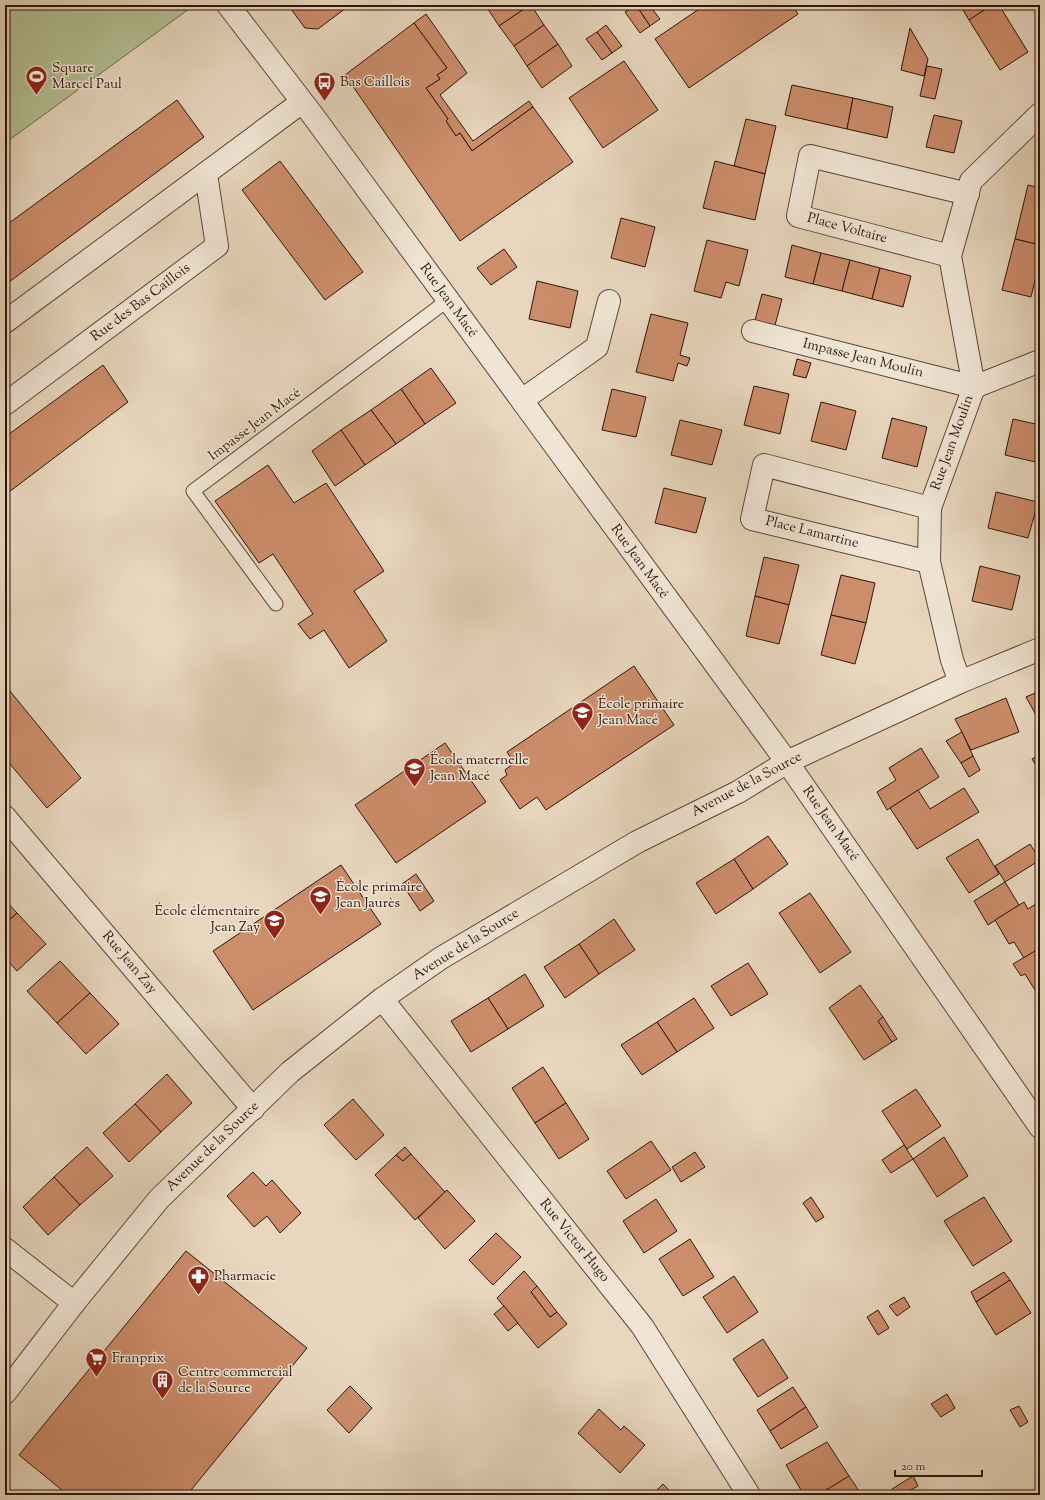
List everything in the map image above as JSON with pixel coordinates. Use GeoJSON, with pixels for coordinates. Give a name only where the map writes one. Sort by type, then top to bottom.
{"type":"FeatureCollection","features":[{"type":"Feature","properties":{"kind":"street","name":"Rue Jean Macé"},"geometry":{"type":"LineString","coordinates":[[228,5],[302,102],[522,400],[669,604],[787,762],[1040,1128]]}},
{"type":"Feature","properties":{"kind":"street"},"geometry":{"type":"LineString","coordinates":[[5,322],[302,102]]}},
{"type":"Feature","properties":{"kind":"street","name":"Rue Jean Moulin"},"geometry":{"type":"LineString","coordinates":[[960,682],[952,660],[929,562],[930,508],[974,387],[950,256],[971,181],[1040,114]]}},
{"type":"Feature","properties":{"kind":"street","name":"Place Voltaire"},"geometry":{"type":"LineString","coordinates":[[950,256],[798,216],[810,156],[968,194]]}},
{"type":"Feature","properties":{"kind":"street","name":"Rue des Bas Caillois"},"geometry":{"type":"LineString","coordinates":[[5,404],[217,246],[206,174]]}},
{"type":"Feature","properties":{"kind":"street"},"geometry":{"type":"LineString","coordinates":[[522,400],[597,347],[609,301]]}},
{"type":"Feature","properties":{"kind":"street","name":"Impasse Jean Moulin"},"geometry":{"type":"LineString","coordinates":[[753,331],[974,387]]}},
{"type":"Feature","properties":{"kind":"street"},"geometry":{"type":"LineString","coordinates":[[974,387],[1040,361]]}},
{"type":"Feature","properties":{"kind":"street","name":"Place Lamartine"},"geometry":{"type":"LineString","coordinates":[[929,562],[752,519],[764,465],[930,508]]}},
{"type":"Feature","properties":{"kind":"street","name":"Avenue de la Source"},"geometry":{"type":"LineString","coordinates":[[5,1393],[74,1303],[159,1199],[290,1072],[382,999],[441,958],[637,842],[738,792],[787,762],[960,682],[1040,649]]}},
{"type":"Feature","properties":{"kind":"street","name":"Rue Jean Zay"},"geometry":{"type":"LineString","coordinates":[[5,817],[253,1109]]}},
{"type":"Feature","properties":{"kind":"street","name":"Rue Victor Hugo"},"geometry":{"type":"LineString","coordinates":[[382,999],[642,1326],[749,1495]]}},
{"type":"Feature","properties":{"kind":"street"},"geometry":{"type":"LineString","coordinates":[[5,1249],[74,1303]]}},
{"type":"Feature","properties":{"kind":"lane","name":"Impasse Jean Macé"},"geometry":{"type":"LineString","coordinates":[[276,604],[193,492],[448,300]]}},
{"type":"Feature","properties":{"kind":"green space","name":"Square Marcel Paul"},"geometry":{"type":"Polygon","coordinates":[[[5,5],[186,5],[189,9],[5,143],[5,5]]]}},
{"type":"Feature","properties":{"kind":"building"},"geometry":{"type":"Polygon","coordinates":[[[288,5],[350,5],[318,29],[305,28],[288,5]]]}},
{"type":"Feature","properties":{"kind":"building"},"geometry":{"type":"Polygon","coordinates":[[[530,5],[499,26],[486,6],[530,5]]]}},
{"type":"Feature","properties":{"kind":"building"},"geometry":{"type":"Polygon","coordinates":[[[530,5],[544,25],[514,46],[499,26],[530,5]]]}},
{"type":"Feature","properties":{"kind":"building"},"geometry":{"type":"Polygon","coordinates":[[[636,5],[649,5],[660,19],[650,26],[636,5]]]}},
{"type":"Feature","properties":{"kind":"building"},"geometry":{"type":"Polygon","coordinates":[[[636,5],[650,26],[640,33],[625,12],[636,5]]]}},
{"type":"Feature","properties":{"kind":"building"},"geometry":{"type":"Polygon","coordinates":[[[705,5],[792,5],[798,14],[689,88],[655,39],[705,5]]]}},
{"type":"Feature","properties":{"kind":"building"},"geometry":{"type":"Polygon","coordinates":[[[960,5],[992,5],[969,20],[960,5]]]}},
{"type":"Feature","properties":{"kind":"building"},"geometry":{"type":"Polygon","coordinates":[[[992,5],[999,5],[1028,52],[1000,70],[969,20],[992,5]]]}},
{"type":"Feature","properties":{"kind":"building"},"geometry":{"type":"Polygon","coordinates":[[[426,14],[467,73],[440,95],[473,141],[529,101],[533,107],[472,151],[460,133],[456,136],[446,121],[448,119],[426,88],[440,79],[437,75],[447,68],[414,23],[426,14]]]}},
{"type":"Feature","properties":{"kind":"building"},"geometry":{"type":"Polygon","coordinates":[[[414,23],[447,68],[437,75],[440,79],[426,88],[448,119],[446,121],[456,136],[460,133],[472,151],[533,107],[573,162],[460,241],[345,75],[414,23]]]}},
{"type":"Feature","properties":{"kind":"building"},"geometry":{"type":"Polygon","coordinates":[[[544,25],[558,44],[527,66],[514,46],[544,25]]]}},
{"type":"Feature","properties":{"kind":"building"},"geometry":{"type":"Polygon","coordinates":[[[606,25],[622,46],[612,53],[597,32],[606,25]]]}},
{"type":"Feature","properties":{"kind":"building"},"geometry":{"type":"Polygon","coordinates":[[[910,28],[928,59],[924,76],[901,70],[910,28]]]}},
{"type":"Feature","properties":{"kind":"building"},"geometry":{"type":"Polygon","coordinates":[[[597,32],[612,53],[602,60],[586,39],[597,32]]]}},
{"type":"Feature","properties":{"kind":"building"},"geometry":{"type":"Polygon","coordinates":[[[558,44],[572,66],[542,88],[527,66],[558,44]]]}},
{"type":"Feature","properties":{"kind":"building"},"geometry":{"type":"Polygon","coordinates":[[[624,61],[658,110],[603,148],[569,98],[624,61]]]}},
{"type":"Feature","properties":{"kind":"building"},"geometry":{"type":"Polygon","coordinates":[[[927,66],[942,69],[935,99],[920,96],[927,66]]]}},
{"type":"Feature","properties":{"kind":"building"},"geometry":{"type":"Polygon","coordinates":[[[792,85],[853,98],[847,129],[785,115],[792,85]]]}},
{"type":"Feature","properties":{"kind":"building"},"geometry":{"type":"Polygon","coordinates":[[[853,98],[893,107],[887,138],[847,129],[853,98]]]}},
{"type":"Feature","properties":{"kind":"building"},"geometry":{"type":"Polygon","coordinates":[[[177,100],[204,137],[5,285],[5,226],[177,100]]]}},
{"type":"Feature","properties":{"kind":"building"},"geometry":{"type":"Polygon","coordinates":[[[934,115],[962,121],[954,153],[926,147],[934,115]]]}},
{"type":"Feature","properties":{"kind":"building"},"geometry":{"type":"Polygon","coordinates":[[[746,119],[776,126],[765,174],[734,166],[746,119]]]}},
{"type":"Feature","properties":{"kind":"building"},"geometry":{"type":"Polygon","coordinates":[[[280,161],[363,272],[325,300],[242,190],[280,161]]]}},
{"type":"Feature","properties":{"kind":"building"},"geometry":{"type":"Polygon","coordinates":[[[715,161],[765,174],[755,220],[703,208],[715,161]]]}},
{"type":"Feature","properties":{"kind":"building"},"geometry":{"type":"Polygon","coordinates":[[[1028,185],[1040,188],[1040,245],[1015,239],[1028,185]]]}},
{"type":"Feature","properties":{"kind":"building"},"geometry":{"type":"Polygon","coordinates":[[[621,218],[655,227],[645,267],[611,258],[621,218]]]}},
{"type":"Feature","properties":{"kind":"building"},"geometry":{"type":"Polygon","coordinates":[[[1015,239],[1040,245],[1040,259],[1031,297],[1002,290],[1015,239]]]}},
{"type":"Feature","properties":{"kind":"building"},"geometry":{"type":"Polygon","coordinates":[[[707,240],[748,250],[739,286],[726,282],[721,298],[694,291],[707,240]]]}},
{"type":"Feature","properties":{"kind":"building"},"geometry":{"type":"Polygon","coordinates":[[[792,245],[821,253],[813,284],[785,277],[792,245]]]}},
{"type":"Feature","properties":{"kind":"building"},"geometry":{"type":"Polygon","coordinates":[[[504,249],[517,267],[491,285],[477,268],[504,249]]]}},
{"type":"Feature","properties":{"kind":"building"},"geometry":{"type":"Polygon","coordinates":[[[821,253],[850,260],[842,291],[813,284],[821,253]]]}},
{"type":"Feature","properties":{"kind":"building"},"geometry":{"type":"Polygon","coordinates":[[[850,260],[880,268],[872,299],[842,291],[850,260]]]}},
{"type":"Feature","properties":{"kind":"building"},"geometry":{"type":"Polygon","coordinates":[[[880,268],[911,276],[903,307],[872,299],[880,268]]]}},
{"type":"Feature","properties":{"kind":"building"},"geometry":{"type":"Polygon","coordinates":[[[537,281],[578,291],[570,328],[529,319],[537,281]]]}},
{"type":"Feature","properties":{"kind":"building"},"geometry":{"type":"Polygon","coordinates":[[[762,294],[782,299],[774,329],[754,324],[762,294]]]}},
{"type":"Feature","properties":{"kind":"building"},"geometry":{"type":"Polygon","coordinates":[[[651,314],[688,323],[680,355],[690,358],[687,366],[678,363],[673,381],[636,372],[651,314]]]}},
{"type":"Feature","properties":{"kind":"building"},"geometry":{"type":"Polygon","coordinates":[[[797,359],[811,363],[806,378],[793,375],[797,359]]]}},
{"type":"Feature","properties":{"kind":"building"},"geometry":{"type":"Polygon","coordinates":[[[103,365],[128,402],[5,495],[5,437],[103,365]]]}},
{"type":"Feature","properties":{"kind":"building"},"geometry":{"type":"Polygon","coordinates":[[[431,368],[456,403],[425,424],[401,389],[431,368]]]}},
{"type":"Feature","properties":{"kind":"building"},"geometry":{"type":"Polygon","coordinates":[[[754,386],[789,394],[780,434],[744,425],[754,386]]]}},
{"type":"Feature","properties":{"kind":"building"},"geometry":{"type":"Polygon","coordinates":[[[401,389],[425,424],[396,444],[371,410],[401,389]]]}},
{"type":"Feature","properties":{"kind":"building"},"geometry":{"type":"Polygon","coordinates":[[[612,389],[646,397],[636,437],[602,430],[612,389]]]}},
{"type":"Feature","properties":{"kind":"building"},"geometry":{"type":"Polygon","coordinates":[[[821,402],[856,411],[846,450],[811,441],[821,402]]]}},
{"type":"Feature","properties":{"kind":"building"},"geometry":{"type":"Polygon","coordinates":[[[371,410],[396,444],[365,465],[341,430],[371,410]]]}},
{"type":"Feature","properties":{"kind":"building"},"geometry":{"type":"Polygon","coordinates":[[[892,418],[927,427],[917,467],[882,458],[892,418]]]}},
{"type":"Feature","properties":{"kind":"building"},"geometry":{"type":"Polygon","coordinates":[[[1013,419],[1040,425],[1040,463],[1005,455],[1013,419]]]}},
{"type":"Feature","properties":{"kind":"building"},"geometry":{"type":"Polygon","coordinates":[[[680,420],[722,430],[712,465],[671,455],[680,420]]]}},
{"type":"Feature","properties":{"kind":"building"},"geometry":{"type":"Polygon","coordinates":[[[341,430],[365,465],[335,486],[312,451],[341,430]]]}},
{"type":"Feature","properties":{"kind":"building"},"geometry":{"type":"Polygon","coordinates":[[[268,465],[294,503],[326,483],[384,571],[354,591],[387,641],[349,668],[324,630],[310,639],[298,624],[313,614],[273,554],[259,563],[215,501],[268,465]]]}},
{"type":"Feature","properties":{"kind":"building"},"geometry":{"type":"Polygon","coordinates":[[[664,488],[706,498],[696,533],[655,523],[664,488]]]}},
{"type":"Feature","properties":{"kind":"building"},"geometry":{"type":"Polygon","coordinates":[[[996,492],[1038,502],[1028,538],[988,528],[996,492]]]}},
{"type":"Feature","properties":{"kind":"building"},"geometry":{"type":"Polygon","coordinates":[[[764,557],[799,565],[789,605],[755,596],[764,557]]]}},
{"type":"Feature","properties":{"kind":"building"},"geometry":{"type":"Polygon","coordinates":[[[980,566],[1020,576],[1012,610],[972,601],[980,566]]]}},
{"type":"Feature","properties":{"kind":"building"},"geometry":{"type":"Polygon","coordinates":[[[841,575],[875,583],[866,623],[831,615],[841,575]]]}},
{"type":"Feature","properties":{"kind":"building"},"geometry":{"type":"Polygon","coordinates":[[[755,596],[789,605],[779,644],[746,636],[755,596]]]}},
{"type":"Feature","properties":{"kind":"building"},"geometry":{"type":"Polygon","coordinates":[[[831,615],[866,623],[855,664],[821,655],[831,615]]]}},
{"type":"Feature","properties":{"kind":"building"},"geometry":{"type":"Polygon","coordinates":[[[634,666],[674,725],[546,810],[537,797],[520,809],[500,780],[507,775],[505,770],[514,763],[507,752],[634,666]]]}},
{"type":"Feature","properties":{"kind":"building"},"geometry":{"type":"Polygon","coordinates":[[[5,685],[81,778],[47,808],[5,758],[5,685]]]}},
{"type":"Feature","properties":{"kind":"building"},"geometry":{"type":"Polygon","coordinates":[[[1040,691],[1040,722],[1026,697],[1040,691]]]}},
{"type":"Feature","properties":{"kind":"building"},"geometry":{"type":"Polygon","coordinates":[[[1006,698],[1019,732],[971,750],[955,719],[1006,698]]]}},
{"type":"Feature","properties":{"kind":"building"},"geometry":{"type":"Polygon","coordinates":[[[962,732],[973,756],[961,763],[946,741],[962,732]]]}},
{"type":"Feature","properties":{"kind":"building"},"geometry":{"type":"Polygon","coordinates":[[[445,743],[486,802],[396,863],[355,805],[445,743]]]}},
{"type":"Feature","properties":{"kind":"building"},"geometry":{"type":"Polygon","coordinates":[[[921,748],[939,777],[887,810],[877,792],[896,780],[889,768],[921,748]]]}},
{"type":"Feature","properties":{"kind":"building"},"geometry":{"type":"Polygon","coordinates":[[[1040,754],[1040,772],[1032,759],[1040,754]]]}},
{"type":"Feature","properties":{"kind":"building"},"geometry":{"type":"Polygon","coordinates":[[[973,756],[980,770],[969,777],[961,763],[973,756]]]}},
{"type":"Feature","properties":{"kind":"building"},"geometry":{"type":"Polygon","coordinates":[[[964,788],[979,812],[917,849],[890,808],[918,790],[930,809],[964,788]]]}},
{"type":"Feature","properties":{"kind":"building"},"geometry":{"type":"Polygon","coordinates":[[[768,836],[788,864],[753,889],[734,859],[768,836]]]}},
{"type":"Feature","properties":{"kind":"building"},"geometry":{"type":"Polygon","coordinates":[[[978,839],[999,874],[969,893],[946,858],[978,839]]]}},
{"type":"Feature","properties":{"kind":"building"},"geometry":{"type":"Polygon","coordinates":[[[1030,844],[1040,860],[1005,882],[995,866],[1030,844]]]}},
{"type":"Feature","properties":{"kind":"building"},"geometry":{"type":"Polygon","coordinates":[[[734,859],[753,889],[716,914],[696,883],[734,859]]]}},
{"type":"Feature","properties":{"kind":"building"},"geometry":{"type":"Polygon","coordinates":[[[341,865],[381,924],[253,1010],[213,951],[341,865]]]}},
{"type":"Feature","properties":{"kind":"building"},"geometry":{"type":"Polygon","coordinates":[[[416,874],[434,901],[420,911],[402,884],[416,874]]]}},
{"type":"Feature","properties":{"kind":"building"},"geometry":{"type":"Polygon","coordinates":[[[1005,882],[1019,905],[988,925],[974,901],[1005,882]]]}},
{"type":"Feature","properties":{"kind":"building"},"geometry":{"type":"Polygon","coordinates":[[[810,893],[851,952],[820,973],[779,913],[810,893]]]}},
{"type":"Feature","properties":{"kind":"building"},"geometry":{"type":"Polygon","coordinates":[[[5,900],[17,913],[5,924],[5,900]]]}},
{"type":"Feature","properties":{"kind":"building"},"geometry":{"type":"Polygon","coordinates":[[[1024,902],[1028,909],[1039,902],[1040,904],[1040,924],[1038,925],[1040,927],[1040,948],[1024,958],[1014,942],[1009,944],[995,920],[1024,902]]]}},
{"type":"Feature","properties":{"kind":"building"},"geometry":{"type":"Polygon","coordinates":[[[17,913],[46,944],[17,971],[5,958],[5,924],[17,913]]]}},
{"type":"Feature","properties":{"kind":"building"},"geometry":{"type":"Polygon","coordinates":[[[614,919],[635,950],[599,974],[579,944],[614,919]]]}},
{"type":"Feature","properties":{"kind":"building"},"geometry":{"type":"Polygon","coordinates":[[[579,944],[599,974],[565,998],[544,967],[579,944]]]}},
{"type":"Feature","properties":{"kind":"building"},"geometry":{"type":"Polygon","coordinates":[[[1040,948],[1040,986],[1035,990],[1025,974],[1021,976],[1013,964],[1040,948]]]}},
{"type":"Feature","properties":{"kind":"building"},"geometry":{"type":"Polygon","coordinates":[[[60,961],[90,993],[57,1023],[27,991],[60,961]]]}},
{"type":"Feature","properties":{"kind":"building"},"geometry":{"type":"Polygon","coordinates":[[[748,963],[768,994],[731,1016],[711,986],[748,963]]]}},
{"type":"Feature","properties":{"kind":"building"},"geometry":{"type":"Polygon","coordinates":[[[525,974],[544,1006],[508,1029],[488,998],[525,974]]]}},
{"type":"Feature","properties":{"kind":"building"},"geometry":{"type":"Polygon","coordinates":[[[860,985],[883,1017],[878,1021],[892,1042],[864,1060],[829,1008],[860,985]]]}},
{"type":"Feature","properties":{"kind":"building"},"geometry":{"type":"Polygon","coordinates":[[[90,993],[119,1024],[86,1054],[57,1023],[90,993]]]}},
{"type":"Feature","properties":{"kind":"building"},"geometry":{"type":"Polygon","coordinates":[[[488,998],[508,1029],[471,1052],[451,1021],[488,998]]]}},
{"type":"Feature","properties":{"kind":"building"},"geometry":{"type":"Polygon","coordinates":[[[694,998],[714,1028],[677,1052],[657,1022],[694,998]]]}},
{"type":"Feature","properties":{"kind":"building"},"geometry":{"type":"Polygon","coordinates":[[[883,1017],[897,1039],[892,1042],[878,1021],[883,1017]]]}},
{"type":"Feature","properties":{"kind":"building"},"geometry":{"type":"Polygon","coordinates":[[[657,1022],[677,1052],[642,1075],[621,1045],[657,1022]]]}},
{"type":"Feature","properties":{"kind":"building"},"geometry":{"type":"Polygon","coordinates":[[[543,1067],[566,1103],[535,1123],[512,1088],[543,1067]]]}},
{"type":"Feature","properties":{"kind":"building"},"geometry":{"type":"Polygon","coordinates":[[[167,1074],[192,1103],[161,1132],[135,1104],[167,1074]]]}},
{"type":"Feature","properties":{"kind":"building"},"geometry":{"type":"Polygon","coordinates":[[[916,1089],[941,1126],[907,1149],[882,1111],[916,1089]]]}},
{"type":"Feature","properties":{"kind":"building"},"geometry":{"type":"Polygon","coordinates":[[[353,1099],[384,1135],[356,1160],[324,1125],[353,1099]]]}},
{"type":"Feature","properties":{"kind":"building"},"geometry":{"type":"Polygon","coordinates":[[[566,1103],[589,1139],[559,1159],[535,1123],[566,1103]]]}},
{"type":"Feature","properties":{"kind":"building"},"geometry":{"type":"Polygon","coordinates":[[[135,1104],[161,1132],[129,1162],[103,1133],[135,1104]]]}},
{"type":"Feature","properties":{"kind":"building"},"geometry":{"type":"Polygon","coordinates":[[[944,1137],[968,1176],[937,1197],[913,1159],[944,1137]]]}},
{"type":"Feature","properties":{"kind":"building"},"geometry":{"type":"Polygon","coordinates":[[[651,1141],[671,1170],[626,1199],[607,1171],[651,1141]]]}},
{"type":"Feature","properties":{"kind":"building"},"geometry":{"type":"Polygon","coordinates":[[[904,1145],[913,1159],[891,1173],[882,1160],[904,1145]]]}},
{"type":"Feature","properties":{"kind":"building"},"geometry":{"type":"Polygon","coordinates":[[[87,1147],[113,1176],[80,1205],[54,1177],[87,1147]]]}},
{"type":"Feature","properties":{"kind":"building"},"geometry":{"type":"Polygon","coordinates":[[[405,1147],[411,1154],[403,1161],[396,1155],[405,1147]]]}},
{"type":"Feature","properties":{"kind":"building"},"geometry":{"type":"Polygon","coordinates":[[[695,1152],[705,1167],[681,1182],[672,1167],[695,1152]]]}},
{"type":"Feature","properties":{"kind":"building"},"geometry":{"type":"Polygon","coordinates":[[[411,1154],[445,1192],[415,1220],[375,1175],[396,1155],[403,1161],[411,1154]]]}},
{"type":"Feature","properties":{"kind":"building"},"geometry":{"type":"Polygon","coordinates":[[[253,1172],[266,1186],[272,1180],[301,1213],[280,1233],[267,1216],[254,1227],[227,1196],[253,1172]]]}},
{"type":"Feature","properties":{"kind":"building"},"geometry":{"type":"Polygon","coordinates":[[[54,1177],[80,1205],[48,1235],[23,1207],[54,1177]]]}},
{"type":"Feature","properties":{"kind":"building"},"geometry":{"type":"Polygon","coordinates":[[[447,1190],[475,1221],[445,1249],[418,1218],[447,1190]]]}},
{"type":"Feature","properties":{"kind":"building"},"geometry":{"type":"Polygon","coordinates":[[[811,1197],[824,1217],[816,1222],[803,1203],[811,1197]]]}},
{"type":"Feature","properties":{"kind":"building"},"geometry":{"type":"Polygon","coordinates":[[[984,1197],[1012,1241],[973,1266],[944,1221],[984,1197]]]}},
{"type":"Feature","properties":{"kind":"building"},"geometry":{"type":"Polygon","coordinates":[[[656,1199],[677,1231],[644,1253],[623,1221],[656,1199]]]}},
{"type":"Feature","properties":{"kind":"building"},"geometry":{"type":"Polygon","coordinates":[[[496,1233],[521,1257],[493,1285],[469,1260],[496,1233]]]}},
{"type":"Feature","properties":{"kind":"building"},"geometry":{"type":"Polygon","coordinates":[[[690,1239],[714,1277],[683,1296],[659,1259],[690,1239]]]}},
{"type":"Feature","properties":{"kind":"building","name":"Centre commercial de la Source"},"geometry":{"type":"Polygon","coordinates":[[[186,1251],[307,1348],[187,1495],[68,1495],[19,1455],[186,1251]]]}},
{"type":"Feature","properties":{"kind":"building"},"geometry":{"type":"Polygon","coordinates":[[[524,1271],[537,1286],[531,1292],[550,1317],[557,1312],[567,1324],[538,1348],[497,1298],[524,1271]]]}},
{"type":"Feature","properties":{"kind":"building"},"geometry":{"type":"Polygon","coordinates":[[[1004,1272],[1010,1280],[976,1302],[971,1292],[1004,1272]]]}},
{"type":"Feature","properties":{"kind":"building"},"geometry":{"type":"Polygon","coordinates":[[[734,1276],[758,1312],[727,1333],[703,1297],[734,1276]]]}},
{"type":"Feature","properties":{"kind":"building"},"geometry":{"type":"Polygon","coordinates":[[[1010,1280],[1031,1313],[996,1335],[976,1302],[1010,1280]]]}},
{"type":"Feature","properties":{"kind":"building"},"geometry":{"type":"Polygon","coordinates":[[[537,1286],[557,1312],[550,1317],[531,1292],[537,1286]]]}},
{"type":"Feature","properties":{"kind":"building"},"geometry":{"type":"Polygon","coordinates":[[[904,1297],[910,1307],[897,1316],[889,1306],[904,1297]]]}},
{"type":"Feature","properties":{"kind":"building"},"geometry":{"type":"Polygon","coordinates":[[[504,1306],[518,1323],[508,1331],[494,1314],[504,1306]]]}},
{"type":"Feature","properties":{"kind":"building"},"geometry":{"type":"Polygon","coordinates":[[[878,1310],[889,1328],[878,1335],[867,1317],[878,1310]]]}},
{"type":"Feature","properties":{"kind":"building"},"geometry":{"type":"Polygon","coordinates":[[[763,1339],[788,1378],[758,1397],[733,1359],[763,1339]]]}},
{"type":"Feature","properties":{"kind":"building"},"geometry":{"type":"Polygon","coordinates":[[[350,1386],[372,1408],[349,1433],[327,1410],[350,1386]]]}},
{"type":"Feature","properties":{"kind":"building"},"geometry":{"type":"Polygon","coordinates":[[[793,1387],[806,1407],[770,1431],[757,1410],[793,1387]]]}},
{"type":"Feature","properties":{"kind":"building"},"geometry":{"type":"Polygon","coordinates":[[[947,1394],[955,1408],[941,1417],[931,1404],[947,1394]]]}},
{"type":"Feature","properties":{"kind":"building"},"geometry":{"type":"Polygon","coordinates":[[[1019,1406],[1028,1422],[1020,1427],[1010,1410],[1019,1406]]]}},
{"type":"Feature","properties":{"kind":"building"},"geometry":{"type":"Polygon","coordinates":[[[806,1407],[818,1427],[781,1449],[770,1431],[806,1407]]]}},
{"type":"Feature","properties":{"kind":"building"},"geometry":{"type":"Polygon","coordinates":[[[599,1409],[621,1430],[624,1426],[645,1445],[620,1473],[578,1433],[599,1409]]]}},
{"type":"Feature","properties":{"kind":"building"},"geometry":{"type":"Polygon","coordinates":[[[827,1442],[849,1476],[818,1495],[804,1495],[786,1465],[827,1442]]]}},
{"type":"Feature","properties":{"kind":"building"},"geometry":{"type":"Polygon","coordinates":[[[849,1476],[859,1491],[853,1495],[818,1495],[849,1476]]]}},
{"type":"Feature","properties":{"kind":"building"},"geometry":{"type":"Polygon","coordinates":[[[913,1476],[918,1486],[902,1495],[895,1495],[892,1489],[913,1476]]]}},
{"type":"Feature","properties":{"kind":"building"},"geometry":{"type":"Polygon","coordinates":[[[663,1484],[674,1495],[652,1495],[663,1484]]]}},
{"type":"Feature","properties":{"kind":"place","name":"Square Marcel Paul"},"geometry":{"type":"Point","coordinates":[37,96]}},
{"type":"Feature","properties":{"kind":"place","name":"Bas Caillois"},"geometry":{"type":"Point","coordinates":[325,102]}},
{"type":"Feature","properties":{"kind":"place","name":"École primaire Jean Macé"},"geometry":{"type":"Point","coordinates":[582,732]}},
{"type":"Feature","properties":{"kind":"place","name":"École maternelle Jean Macé"},"geometry":{"type":"Point","coordinates":[415,788]}},
{"type":"Feature","properties":{"kind":"place","name":"École primaire Jean Jaurès"},"geometry":{"type":"Point","coordinates":[320,916]}},
{"type":"Feature","properties":{"kind":"place","name":"École élémentaire Jean Zay"},"geometry":{"type":"Point","coordinates":[275,940]}},
{"type":"Feature","properties":{"kind":"place","name":"Pharmacie"},"geometry":{"type":"Point","coordinates":[198,1296]}},
{"type":"Feature","properties":{"kind":"place","name":"Franprix"},"geometry":{"type":"Point","coordinates":[96,1378]}},
{"type":"Feature","properties":{"kind":"place","name":"Centre commercial de la Source"},"geometry":{"type":"Point","coordinates":[163,1400]}}]}
